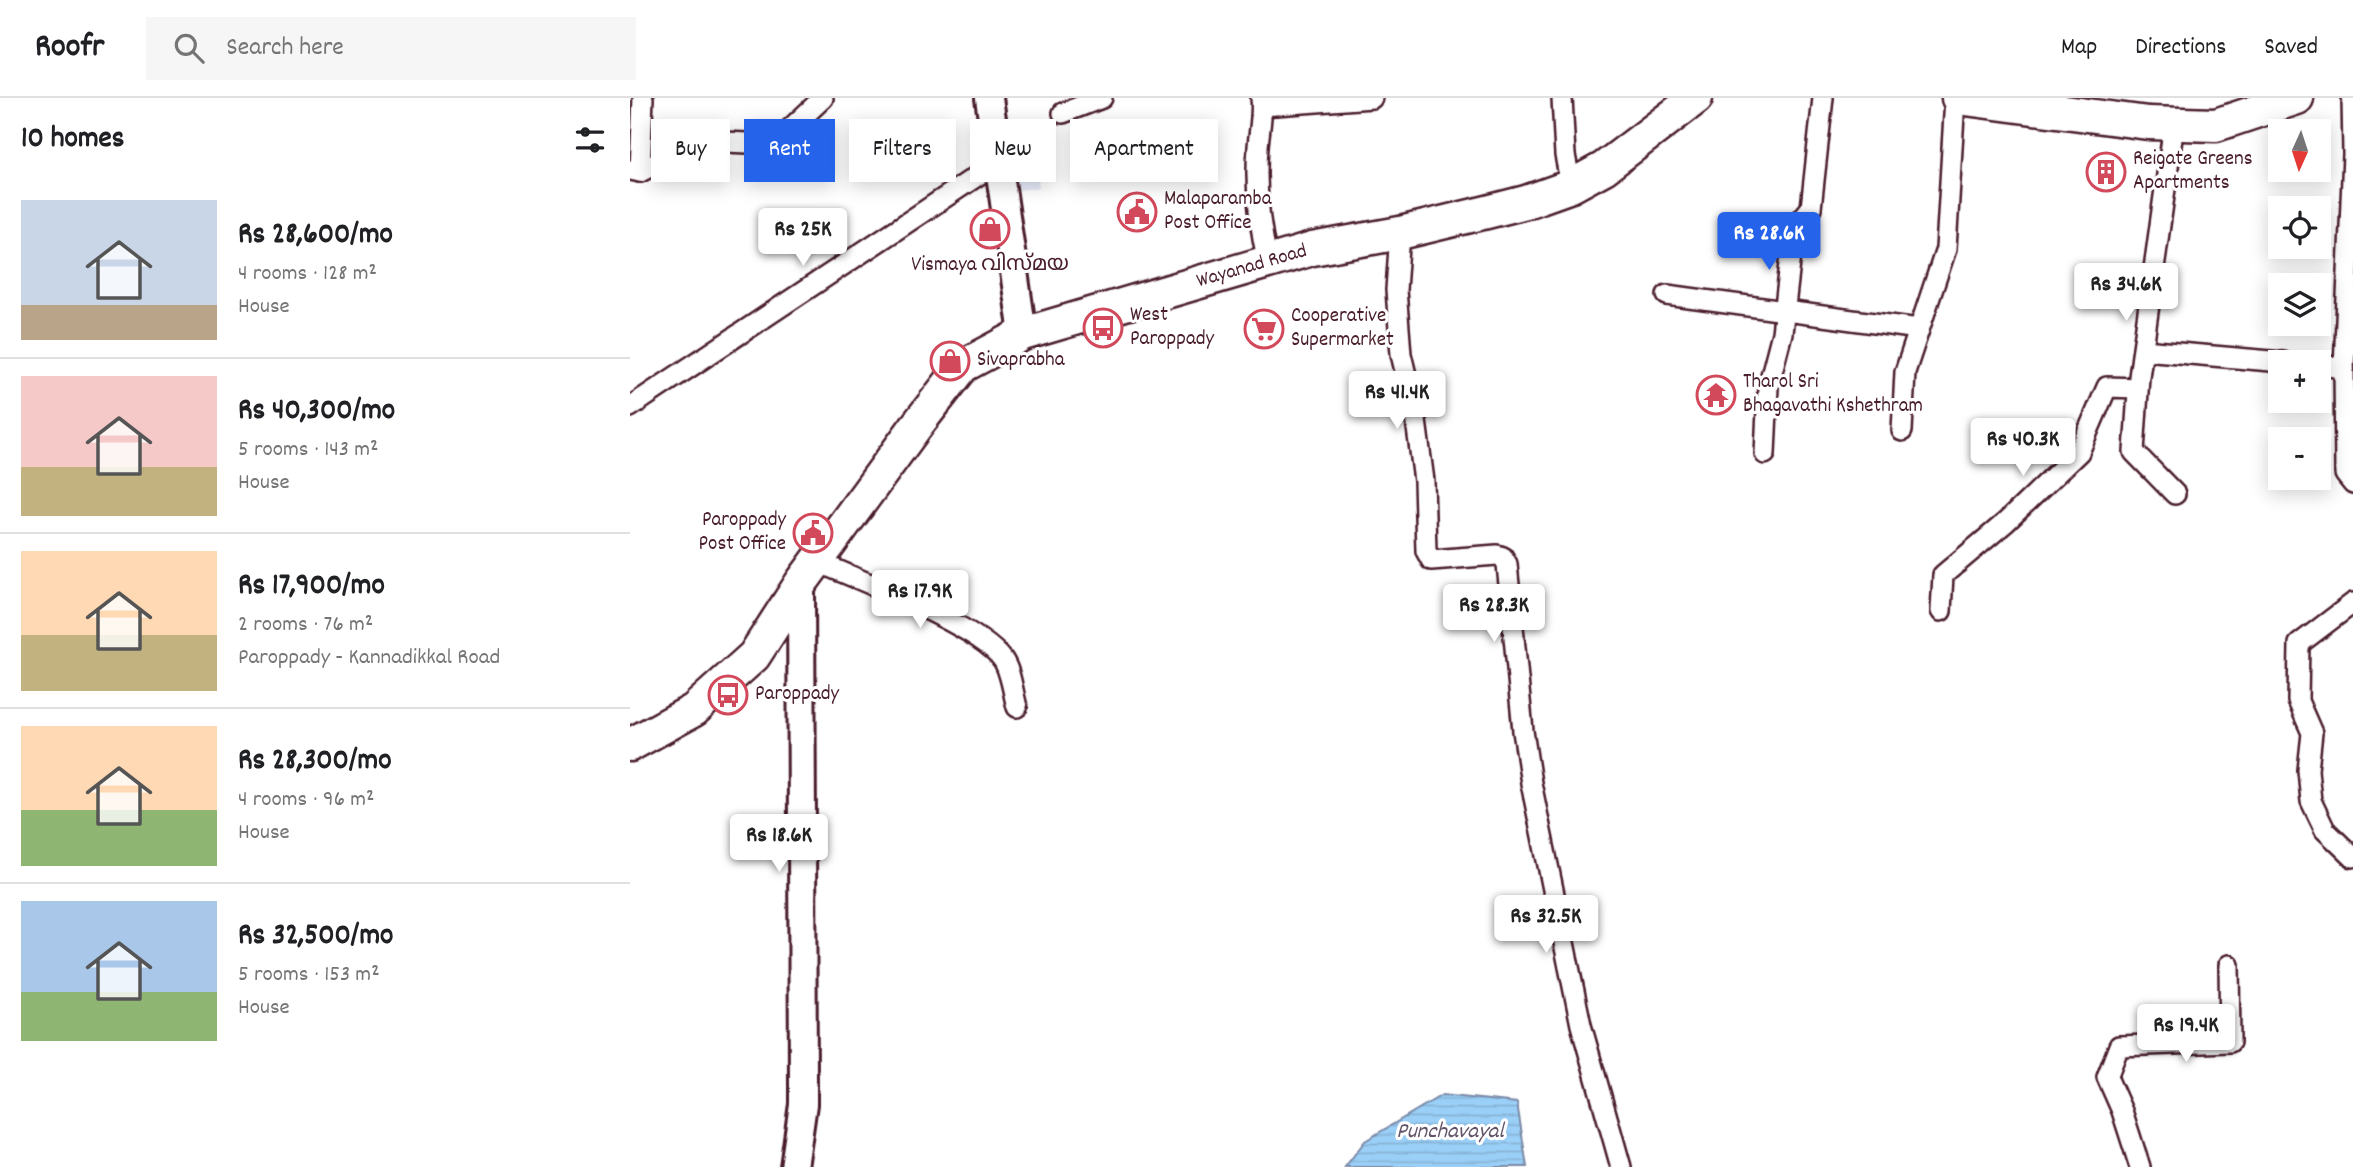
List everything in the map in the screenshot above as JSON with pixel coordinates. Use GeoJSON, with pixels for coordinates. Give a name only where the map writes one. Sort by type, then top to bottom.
{"type":"FeatureCollection","features":[{"type":"Feature","properties":{"kind":"highway"},"geometry":{"type":"LineString","coordinates":[[1957,98],[2148,123],[2216,125],[2297,98]]}},
{"type":"Feature","properties":{"kind":"highway","name":"Wayanad Road"},"geometry":{"type":"LineString","coordinates":[[630,745],[694,710],[754,656],[809,573],[963,366],[1023,334],[1312,249],[1400,233],[1526,202],[1571,186],[1604,168],[1688,101]]}},
{"type":"Feature","properties":{"kind":"main road"},"geometry":{"type":"LineString","coordinates":[[989,98],[992,119]]}},
{"type":"Feature","properties":{"kind":"main road"},"geometry":{"type":"LineString","coordinates":[[1001,182],[1023,334]]}},
{"type":"Feature","properties":{"kind":"main road"},"geometry":{"type":"LineString","coordinates":[[794,1167],[803,1095],[809,573]]}},
{"type":"Feature","properties":{"kind":"street"},"geometry":{"type":"LineString","coordinates":[[635,171],[643,98]]}},
{"type":"Feature","properties":{"kind":"street"},"geometry":{"type":"LineString","coordinates":[[635,171],[700,141],[774,144],[823,98]]}},
{"type":"Feature","properties":{"kind":"street"},"geometry":{"type":"LineString","coordinates":[[1063,113],[1102,98]]}},
{"type":"Feature","properties":{"kind":"street"},"geometry":{"type":"LineString","coordinates":[[1268,262],[1261,231],[1258,188],[1262,102],[1372,98]]}},
{"type":"Feature","properties":{"kind":"street"},"geometry":{"type":"LineString","coordinates":[[1562,98],[1565,155],[1571,186]]}},
{"type":"Feature","properties":{"kind":"street"},"geometry":{"type":"LineString","coordinates":[[1765,454],[1768,387],[1782,333],[1794,228],[1811,208],[1824,98]]}},
{"type":"Feature","properties":{"kind":"street"},"geometry":{"type":"LineString","coordinates":[[1902,431],[1905,372],[1947,249],[1957,98]]}},
{"type":"Feature","properties":{"kind":"street"},"geometry":{"type":"LineString","coordinates":[[2352,98],[2351,211],[2344,368],[2345,474],[2353,484]]}},
{"type":"Feature","properties":{"kind":"street"},"geometry":{"type":"LineString","coordinates":[[2174,124],[2138,388],[2134,452],[2175,494]]}},
{"type":"Feature","properties":{"kind":"street"},"geometry":{"type":"LineString","coordinates":[[630,407],[970,181]]}},
{"type":"Feature","properties":{"kind":"street"},"geometry":{"type":"LineString","coordinates":[[1400,233],[1396,290],[1401,354],[1415,413],[1424,481],[1426,551],[1431,560],[1497,555],[1503,557],[1507,564],[1523,731],[1531,783],[1581,1025],[1621,1167]]}},
{"type":"Feature","properties":{"kind":"street"},"geometry":{"type":"LineString","coordinates":[[1667,295],[1919,329]]}},
{"type":"Feature","properties":{"kind":"street"},"geometry":{"type":"LineString","coordinates":[[2143,350],[2268,361]]}},
{"type":"Feature","properties":{"kind":"street"},"geometry":{"type":"LineString","coordinates":[[2331,366],[2344,368]]}},
{"type":"Feature","properties":{"kind":"street"},"geometry":{"type":"LineString","coordinates":[[1941,611],[1943,575],[2006,522],[2079,452],[2107,387],[2138,388]]}},
{"type":"Feature","properties":{"kind":"street"},"geometry":{"type":"LineString","coordinates":[[809,573],[938,616],[985,642],[1005,662],[1017,707]]}},
{"type":"Feature","properties":{"kind":"street"},"geometry":{"type":"LineString","coordinates":[[2353,603],[2299,644],[2297,683],[2298,701],[2312,733],[2308,769],[2311,801],[2325,830],[2353,857]]}},
{"type":"Feature","properties":{"kind":"street"},"geometry":{"type":"LineString","coordinates":[[2140,1167],[2122,1111],[2107,1077],[2119,1045],[2230,1042],[2229,965]]}},
{"type":"Feature","properties":{"kind":"shaded area"},"geometry":{"type":"Polygon","coordinates":[[[1005,182],[1038,182],[1039,188],[1006,191],[1005,182]]]}},
{"type":"Feature","properties":{"kind":"water","name":"Punchavayal"},"geometry":{"type":"Polygon","coordinates":[[[1442,1095],[1517,1103],[1527,1167],[1345,1167],[1365,1141],[1442,1095]]]}},
{"type":"Feature","properties":{"kind":"place","name":"Reigate Greens Apartments"},"geometry":{"type":"Point","coordinates":[2106,172]}},
{"type":"Feature","properties":{"kind":"place","name":"Malaparamba Post Office"},"geometry":{"type":"Point","coordinates":[1137,212]}},
{"type":"Feature","properties":{"kind":"place","name":"Vismaya വിസ്മയ"},"geometry":{"type":"Point","coordinates":[990,229]}},
{"type":"Feature","properties":{"kind":"place","name":"West Paroppady"},"geometry":{"type":"Point","coordinates":[1103,328]}},
{"type":"Feature","properties":{"kind":"place","name":"Cooperative Supermarket"},"geometry":{"type":"Point","coordinates":[1264,329]}},
{"type":"Feature","properties":{"kind":"place","name":"Sivaprabha"},"geometry":{"type":"Point","coordinates":[950,361]}},
{"type":"Feature","properties":{"kind":"place","name":"Tharol Sri Bhagavathi Kshethram"},"geometry":{"type":"Point","coordinates":[1716,395]}},
{"type":"Feature","properties":{"kind":"place","name":"Paroppady Post Office"},"geometry":{"type":"Point","coordinates":[813,533]}},
{"type":"Feature","properties":{"kind":"place","name":"Paroppady"},"geometry":{"type":"Point","coordinates":[728,695]}}]}
